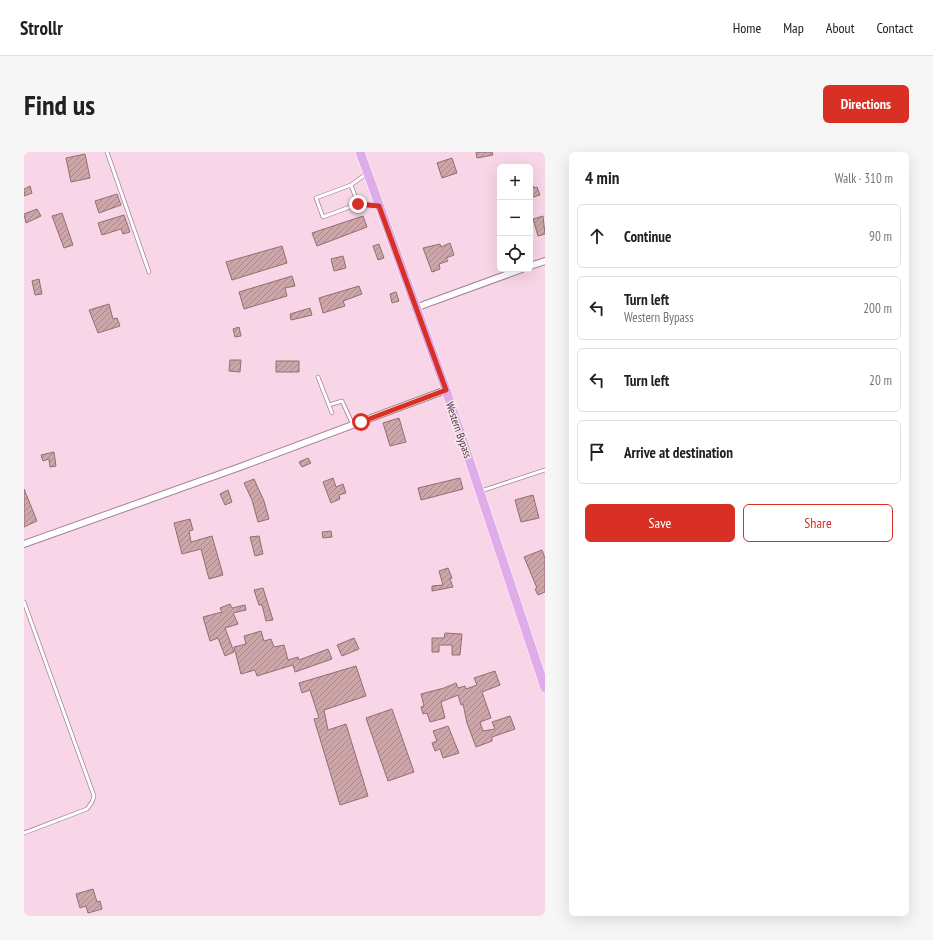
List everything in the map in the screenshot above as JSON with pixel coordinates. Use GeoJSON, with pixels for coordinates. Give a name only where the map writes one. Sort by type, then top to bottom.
{"type":"FeatureCollection","features":[{"type":"Feature","properties":{"kind":"main road","name":"Western Bypass"},"geometry":{"type":"LineString","coordinates":[[360,152],[415,308],[446,390],[480,492],[542,666],[545,688]]}},
{"type":"Feature","properties":{"kind":"street"},"geometry":{"type":"LineString","coordinates":[[533,265],[545,261]]}},
{"type":"Feature","properties":{"kind":"street"},"geometry":{"type":"LineString","coordinates":[[415,308],[514,272]]}},
{"type":"Feature","properties":{"kind":"street"},"geometry":{"type":"LineString","coordinates":[[24,544],[446,390]]}},
{"type":"Feature","properties":{"kind":"lane"},"geometry":{"type":"LineString","coordinates":[[107,152],[149,272]]}},
{"type":"Feature","properties":{"kind":"lane"},"geometry":{"type":"LineString","coordinates":[[368,173],[351,185],[316,198],[323,217],[358,204],[379,206]]}},
{"type":"Feature","properties":{"kind":"lane"},"geometry":{"type":"LineString","coordinates":[[351,185],[358,204]]}},
{"type":"Feature","properties":{"kind":"lane"},"geometry":{"type":"LineString","coordinates":[[318,377],[332,413]]}},
{"type":"Feature","properties":{"kind":"lane"},"geometry":{"type":"LineString","coordinates":[[329,405],[342,401],[353,425]]}},
{"type":"Feature","properties":{"kind":"lane"},"geometry":{"type":"LineString","coordinates":[[480,492],[545,470]]}},
{"type":"Feature","properties":{"kind":"lane"},"geometry":{"type":"LineString","coordinates":[[24,602],[94,796],[92,802],[87,808],[24,833]]}},
{"type":"Feature","properties":{"kind":"building"},"geometry":{"type":"Polygon","coordinates":[[[476,152],[492,152],[493,155],[477,158],[476,152]]]}},
{"type":"Feature","properties":{"kind":"building"},"geometry":{"type":"Polygon","coordinates":[[[85,154],[90,178],[71,182],[66,158],[85,154]]]}},
{"type":"Feature","properties":{"kind":"building"},"geometry":{"type":"Polygon","coordinates":[[[452,158],[457,173],[442,178],[437,163],[452,158]]]}},
{"type":"Feature","properties":{"kind":"building"},"geometry":{"type":"Polygon","coordinates":[[[30,186],[32,193],[24,196],[24,189],[30,186]]]}},
{"type":"Feature","properties":{"kind":"building"},"geometry":{"type":"Polygon","coordinates":[[[533,186],[534,188],[537,187],[540,195],[533,197],[533,186]]]}},
{"type":"Feature","properties":{"kind":"building"},"geometry":{"type":"Polygon","coordinates":[[[117,194],[121,205],[99,213],[95,201],[117,194]]]}},
{"type":"Feature","properties":{"kind":"building"},"geometry":{"type":"Polygon","coordinates":[[[37,209],[41,216],[26,223],[24,214],[37,209]]]}},
{"type":"Feature","properties":{"kind":"building"},"geometry":{"type":"Polygon","coordinates":[[[62,213],[73,245],[64,248],[52,216],[62,213]]]}},
{"type":"Feature","properties":{"kind":"building"},"geometry":{"type":"Polygon","coordinates":[[[124,215],[130,232],[123,234],[121,229],[102,235],[98,223],[124,215]]]}},
{"type":"Feature","properties":{"kind":"building"},"geometry":{"type":"Polygon","coordinates":[[[363,216],[367,227],[317,246],[312,233],[363,216]]]}},
{"type":"Feature","properties":{"kind":"building"},"geometry":{"type":"Polygon","coordinates":[[[543,216],[545,234],[538,236],[533,219],[543,216]]]}},
{"type":"Feature","properties":{"kind":"building"},"geometry":{"type":"Polygon","coordinates":[[[450,243],[454,255],[446,258],[448,261],[439,264],[440,269],[432,272],[423,248],[440,244],[441,247],[450,243]]]}},
{"type":"Feature","properties":{"kind":"building"},"geometry":{"type":"Polygon","coordinates":[[[379,244],[384,258],[378,260],[373,246],[379,244]]]}},
{"type":"Feature","properties":{"kind":"building"},"geometry":{"type":"Polygon","coordinates":[[[282,246],[287,263],[232,280],[226,262],[282,246]]]}},
{"type":"Feature","properties":{"kind":"building"},"geometry":{"type":"Polygon","coordinates":[[[343,256],[346,268],[334,271],[331,259],[343,256]]]}},
{"type":"Feature","properties":{"kind":"building"},"geometry":{"type":"Polygon","coordinates":[[[292,276],[295,286],[285,288],[287,296],[244,309],[239,292],[292,276]]]}},
{"type":"Feature","properties":{"kind":"building"},"geometry":{"type":"Polygon","coordinates":[[[39,279],[42,294],[35,295],[32,281],[39,279]]]}},
{"type":"Feature","properties":{"kind":"building"},"geometry":{"type":"Polygon","coordinates":[[[359,286],[362,294],[343,301],[345,306],[323,313],[319,298],[359,286]]]}},
{"type":"Feature","properties":{"kind":"building"},"geometry":{"type":"Polygon","coordinates":[[[396,292],[399,301],[392,303],[390,294],[396,292]]]}},
{"type":"Feature","properties":{"kind":"building"},"geometry":{"type":"Polygon","coordinates":[[[109,304],[113,319],[117,318],[120,326],[98,333],[89,310],[109,304]]]}},
{"type":"Feature","properties":{"kind":"building"},"geometry":{"type":"Polygon","coordinates":[[[310,308],[312,315],[291,320],[290,314],[310,308]]]}},
{"type":"Feature","properties":{"kind":"building"},"geometry":{"type":"Polygon","coordinates":[[[239,327],[241,336],[235,337],[233,329],[239,327]]]}},
{"type":"Feature","properties":{"kind":"building"},"geometry":{"type":"Polygon","coordinates":[[[230,360],[241,360],[240,372],[229,371],[230,360]]]}},
{"type":"Feature","properties":{"kind":"building"},"geometry":{"type":"Polygon","coordinates":[[[276,361],[299,361],[299,372],[276,372],[276,361]]]}},
{"type":"Feature","properties":{"kind":"building"},"geometry":{"type":"Polygon","coordinates":[[[399,418],[406,442],[390,446],[383,423],[399,418]]]}},
{"type":"Feature","properties":{"kind":"building"},"geometry":{"type":"Polygon","coordinates":[[[54,452],[56,466],[50,467],[49,459],[43,461],[41,455],[54,452]]]}},
{"type":"Feature","properties":{"kind":"building"},"geometry":{"type":"Polygon","coordinates":[[[308,458],[311,463],[302,467],[299,462],[308,458]]]}},
{"type":"Feature","properties":{"kind":"building"},"geometry":{"type":"Polygon","coordinates":[[[333,478],[336,487],[343,484],[346,493],[339,495],[340,499],[331,503],[323,482],[333,478]]]}},
{"type":"Feature","properties":{"kind":"building"},"geometry":{"type":"Polygon","coordinates":[[[460,478],[463,489],[421,500],[418,488],[460,478]]]}},
{"type":"Feature","properties":{"kind":"building"},"geometry":{"type":"Polygon","coordinates":[[[254,479],[264,501],[269,519],[258,522],[252,500],[244,483],[254,479]]]}},
{"type":"Feature","properties":{"kind":"building"},"geometry":{"type":"Polygon","coordinates":[[[24,489],[37,521],[24,527],[24,489]]]}},
{"type":"Feature","properties":{"kind":"building"},"geometry":{"type":"Polygon","coordinates":[[[228,490],[232,502],[225,505],[220,494],[228,490]]]}},
{"type":"Feature","properties":{"kind":"building"},"geometry":{"type":"Polygon","coordinates":[[[533,495],[539,518],[521,522],[515,500],[533,495]]]}},
{"type":"Feature","properties":{"kind":"building"},"geometry":{"type":"Polygon","coordinates":[[[190,519],[193,530],[189,531],[191,542],[212,536],[223,575],[209,579],[201,549],[182,554],[174,523],[190,519]]]}},
{"type":"Feature","properties":{"kind":"building"},"geometry":{"type":"Polygon","coordinates":[[[331,531],[332,537],[323,538],[322,532],[331,531]]]}},
{"type":"Feature","properties":{"kind":"building"},"geometry":{"type":"Polygon","coordinates":[[[259,536],[263,554],[255,556],[250,537],[259,536]]]}},
{"type":"Feature","properties":{"kind":"building"},"geometry":{"type":"Polygon","coordinates":[[[542,550],[545,558],[545,592],[538,595],[535,589],[537,588],[524,557],[542,550]]]}},
{"type":"Feature","properties":{"kind":"building"},"geometry":{"type":"Polygon","coordinates":[[[448,568],[452,578],[450,579],[453,587],[432,591],[432,586],[443,585],[439,571],[448,568]]]}},
{"type":"Feature","properties":{"kind":"building"},"geometry":{"type":"Polygon","coordinates":[[[263,588],[273,620],[266,621],[262,605],[259,605],[254,590],[263,588]]]}},
{"type":"Feature","properties":{"kind":"building"},"geometry":{"type":"Polygon","coordinates":[[[230,604],[232,608],[245,605],[246,610],[233,613],[238,624],[225,628],[234,652],[225,656],[218,638],[210,641],[203,617],[222,612],[220,608],[230,604]]]}},
{"type":"Feature","properties":{"kind":"building"},"geometry":{"type":"Polygon","coordinates":[[[261,631],[264,641],[271,639],[274,647],[284,645],[288,660],[298,657],[299,660],[328,649],[332,659],[295,672],[293,665],[257,676],[255,670],[241,674],[234,647],[246,644],[244,636],[261,631]]]}},
{"type":"Feature","properties":{"kind":"building"},"geometry":{"type":"Polygon","coordinates":[[[445,633],[462,634],[460,655],[452,655],[452,645],[439,645],[439,652],[432,652],[432,638],[444,638],[445,633]]]}},
{"type":"Feature","properties":{"kind":"building"},"geometry":{"type":"Polygon","coordinates":[[[354,638],[359,649],[342,656],[337,645],[354,638]]]}},
{"type":"Feature","properties":{"kind":"building"},"geometry":{"type":"Polygon","coordinates":[[[356,666],[366,696],[324,710],[328,730],[346,724],[368,796],[340,805],[314,719],[319,718],[310,690],[302,693],[299,683],[356,666]]]}},
{"type":"Feature","properties":{"kind":"building"},"geometry":{"type":"Polygon","coordinates":[[[495,671],[500,685],[482,692],[491,718],[480,722],[483,731],[495,729],[492,722],[510,716],[515,729],[492,737],[492,741],[476,747],[467,723],[463,704],[461,705],[458,695],[441,702],[445,718],[430,722],[427,713],[423,714],[421,707],[424,706],[421,694],[456,683],[458,688],[465,686],[466,689],[477,685],[474,678],[495,671]]]}},
{"type":"Feature","properties":{"kind":"building"},"geometry":{"type":"Polygon","coordinates":[[[392,709],[414,772],[388,781],[366,718],[392,709]]]}},
{"type":"Feature","properties":{"kind":"building"},"geometry":{"type":"Polygon","coordinates":[[[448,726],[459,753],[443,758],[440,749],[435,751],[432,743],[437,741],[433,731],[448,726]]]}},
{"type":"Feature","properties":{"kind":"building"},"geometry":{"type":"Polygon","coordinates":[[[93,889],[97,902],[100,901],[102,909],[88,913],[86,906],[80,908],[76,894],[93,889]]]}},
{"type":"Feature","properties":{"kind":"route"},"geometry":{"type":"LineString","coordinates":[[358,204],[379,206],[446,390],[361,422]]}}]}
